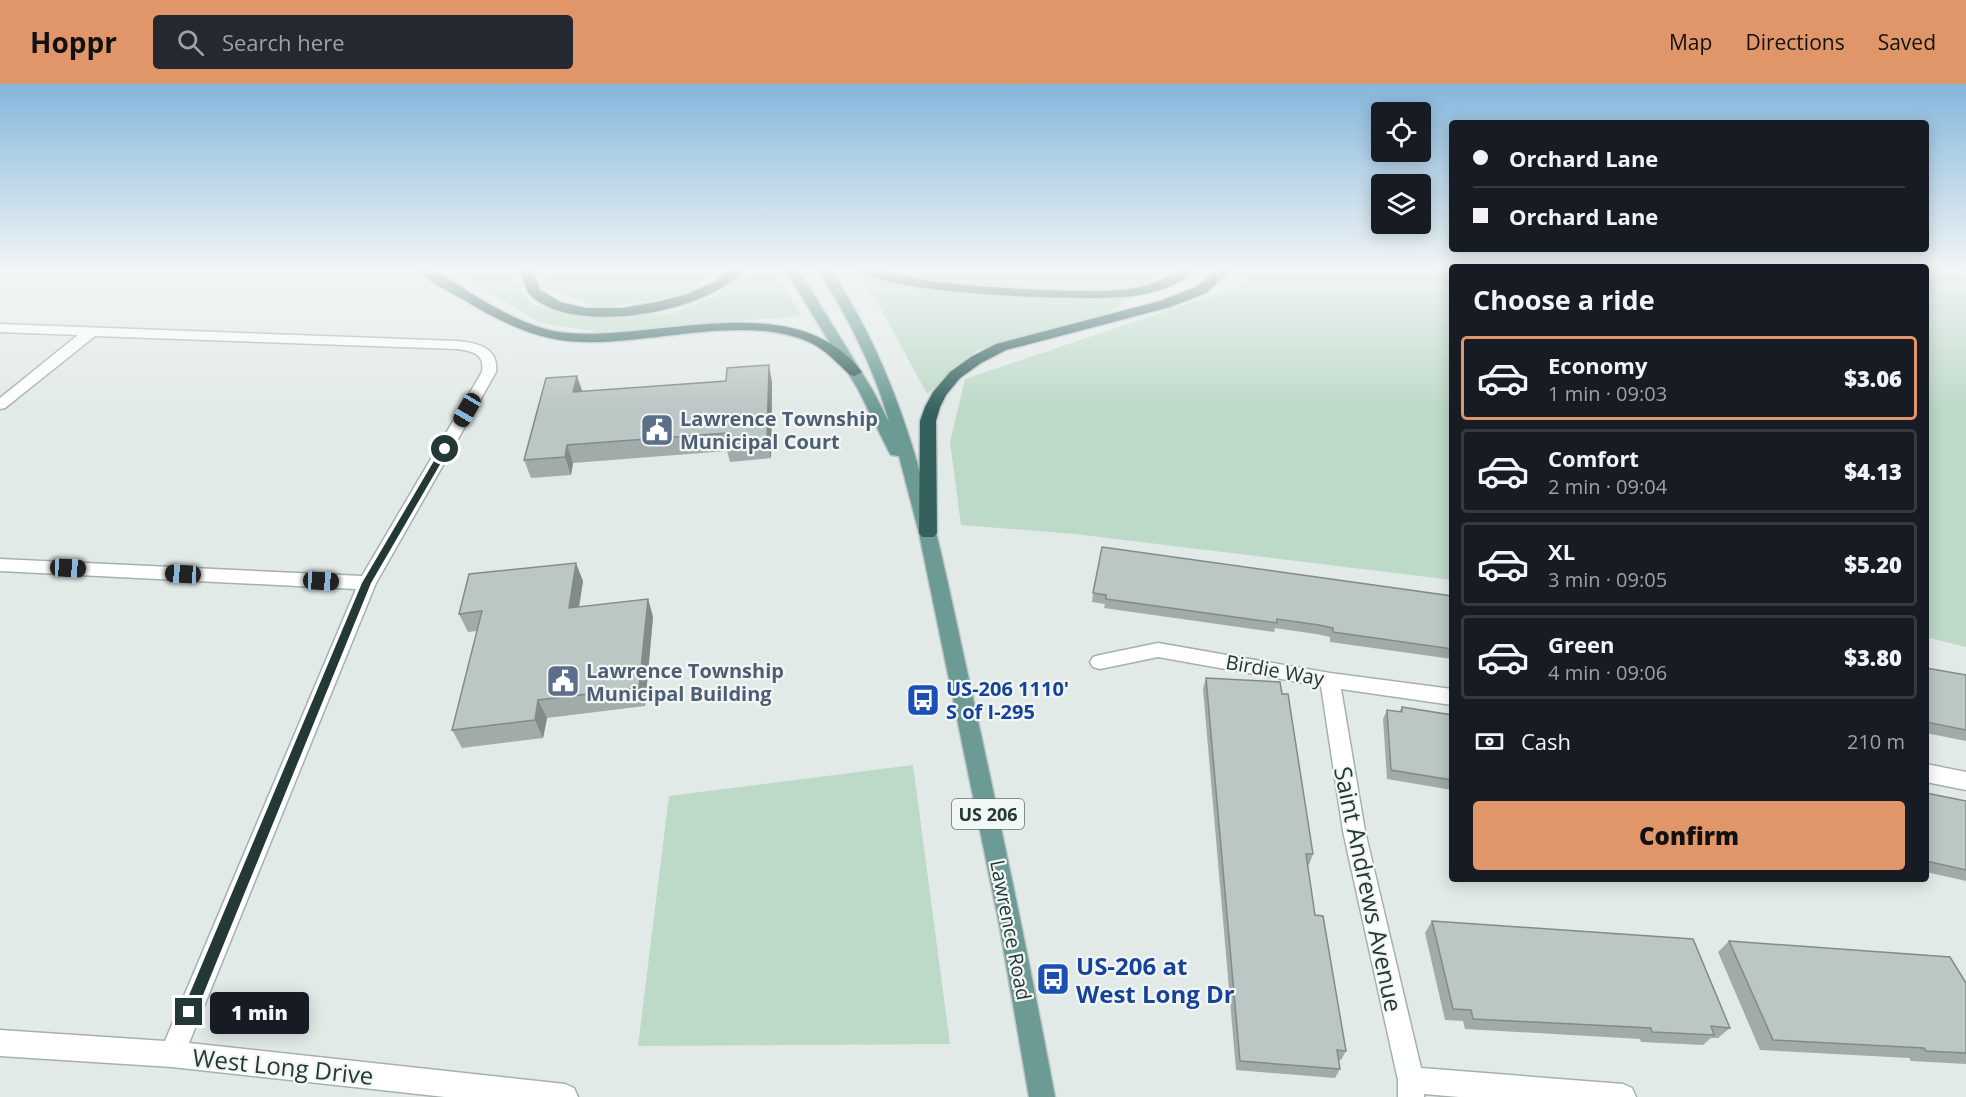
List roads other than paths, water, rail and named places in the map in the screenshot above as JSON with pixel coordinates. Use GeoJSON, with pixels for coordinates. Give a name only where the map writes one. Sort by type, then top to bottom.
{"type":"FeatureCollection","features":[{"type":"Feature","properties":{"kind":"highway"},"geometry":{"type":"LineString","coordinates":[[506,316],[542,333],[587,339],[738,327],[780,329],[816,340],[830,349],[855,372]]}},
{"type":"Feature","properties":{"kind":"highway"},"geometry":{"type":"LineString","coordinates":[[928,533],[928,422],[936,398],[952,377],[980,357],[1001,347],[1114,316]]}},
{"type":"Feature","properties":{"kind":"main road","name":"Lawrence Road"},"geometry":{"type":"LineString","coordinates":[[820,316],[855,372],[913,483]]}},
{"type":"Feature","properties":{"kind":"main road","name":"Lawrence Road"},"geometry":{"type":"LineString","coordinates":[[852,316],[891,401],[928,533],[1011,923],[1042,1097]]}},
{"type":"Feature","properties":{"kind":"street"},"geometry":{"type":"LineString","coordinates":[[0,328],[457,345],[481,350],[489,356],[492,364],[367,583],[172,1054]]}},
{"type":"Feature","properties":{"kind":"street"},"geometry":{"type":"LineString","coordinates":[[0,405],[92,331]]}},
{"type":"Feature","properties":{"kind":"street"},"geometry":{"type":"LineString","coordinates":[[0,565],[367,583]]}},
{"type":"Feature","properties":{"kind":"street","name":"Birdie Way"},"geometry":{"type":"LineString","coordinates":[[1100,662],[1158,650],[1330,680],[1449,696]]}},
{"type":"Feature","properties":{"kind":"street","name":"Saint Andrews Avenue"},"geometry":{"type":"LineString","coordinates":[[1330,680],[1336,733],[1353,825],[1411,1089]]}},
{"type":"Feature","properties":{"kind":"street"},"geometry":{"type":"LineString","coordinates":[[1929,774],[1966,781]]}},
{"type":"Feature","properties":{"kind":"street","name":"West Long Drive"},"geometry":{"type":"LineString","coordinates":[[0,1043],[172,1054],[565,1097]]}},
{"type":"Feature","properties":{"kind":"street"},"geometry":{"type":"LineString","coordinates":[[1411,1089],[1623,1097]]}},
{"type":"Feature","properties":{"kind":"place","name":"Lawrence Township Municipal Court"},"geometry":{"type":"Point","coordinates":[657,430]}},
{"type":"Feature","properties":{"kind":"place","name":"Lawrence Township Municipal Building"},"geometry":{"type":"Point","coordinates":[563,681]}},
{"type":"Feature","properties":{"kind":"place","name":"US-206 1110' S of I-295"},"geometry":{"type":"Point","coordinates":[923,700]}},
{"type":"Feature","properties":{"kind":"place","name":"US-206 at West Long Dr"},"geometry":{"type":"Point","coordinates":[1053,979]}}]}
